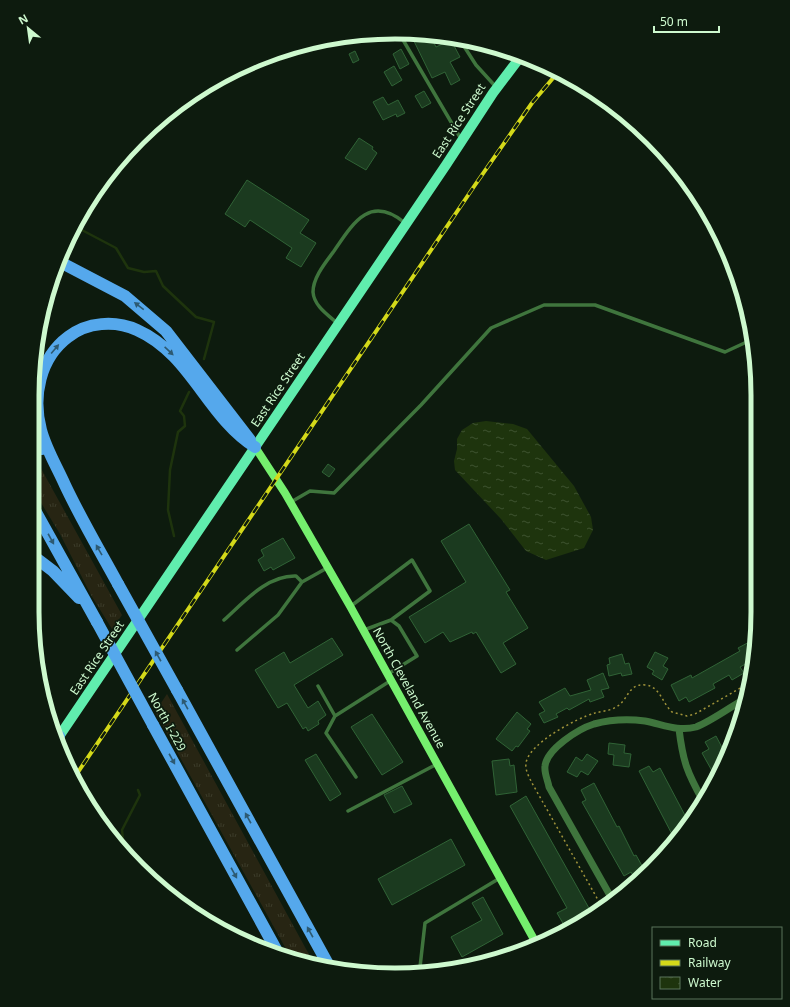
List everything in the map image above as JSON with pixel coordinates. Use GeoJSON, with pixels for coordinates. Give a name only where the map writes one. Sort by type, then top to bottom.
{"type":"FeatureCollection","features":[{"type":"Feature","properties":{"kind":"highway"},"geometry":{"type":"LineString","coordinates":[[64,264],[125,296],[166,331],[228,409],[255,448]]}},
{"type":"Feature","properties":{"kind":"highway"},"geometry":{"type":"LineString","coordinates":[[39,387],[44,368],[51,354],[62,341],[81,328],[91,325],[112,323],[136,329],[156,340],[182,364],[228,426],[240,438],[255,448]]}},
{"type":"Feature","properties":{"kind":"highway"},"geometry":{"type":"LineString","coordinates":[[39,419],[41,430],[48,448],[80,516]]}},
{"type":"Feature","properties":{"kind":"highway"},"geometry":{"type":"LineString","coordinates":[[39,443],[80,516]]}},
{"type":"Feature","properties":{"kind":"highway","name":"North I-229"},"geometry":{"type":"LineString","coordinates":[[80,516],[326,961]]}},
{"type":"Feature","properties":{"kind":"highway","name":"North I-229"},"geometry":{"type":"LineString","coordinates":[[39,517],[275,947]]}},
{"type":"Feature","properties":{"kind":"highway"},"geometry":{"type":"LineString","coordinates":[[39,560],[53,570],[91,610]]}},
{"type":"Feature","properties":{"kind":"main road","name":"East Rice Street"},"geometry":{"type":"LineString","coordinates":[[61,734],[406,224],[461,140],[517,61]]}},
{"type":"Feature","properties":{"kind":"street","name":"North Cleveland Avenue"},"geometry":{"type":"LineString","coordinates":[[255,448],[290,502],[364,630],[534,940]]}},
{"type":"Feature","properties":{"kind":"street"},"geometry":{"type":"LineString","coordinates":[[610,895],[549,787],[545,766],[552,750],[568,738],[592,725],[610,721],[644,721],[663,727],[679,729],[696,727],[739,702]]}},
{"type":"Feature","properties":{"kind":"street"},"geometry":{"type":"LineString","coordinates":[[679,729],[682,757],[700,795]]}},
{"type":"Feature","properties":{"kind":"lane"},"geometry":{"type":"LineString","coordinates":[[403,39],[461,140]]}},
{"type":"Feature","properties":{"kind":"lane"},"geometry":{"type":"LineString","coordinates":[[464,46],[476,66],[497,88]]}},
{"type":"Feature","properties":{"kind":"lane"},"geometry":{"type":"LineString","coordinates":[[338,324],[319,307],[313,292],[322,266],[352,225],[360,217],[379,210],[386,211],[395,214],[406,224]]}},
{"type":"Feature","properties":{"kind":"lane"},"geometry":{"type":"LineString","coordinates":[[290,502],[310,491],[334,493],[420,405],[491,328],[544,305],[595,305],[725,352],[747,342]]}},
{"type":"Feature","properties":{"kind":"lane"},"geometry":{"type":"LineString","coordinates":[[350,606],[412,560],[430,591],[391,620],[364,630]]}},
{"type":"Feature","properties":{"kind":"lane"},"geometry":{"type":"LineString","coordinates":[[237,650],[278,615],[302,582],[328,568]]}},
{"type":"Feature","properties":{"kind":"lane"},"geometry":{"type":"LineString","coordinates":[[224,620],[259,589],[278,578],[296,576],[302,582]]}},
{"type":"Feature","properties":{"kind":"lane"},"geometry":{"type":"LineString","coordinates":[[356,777],[326,732],[335,716],[417,656],[399,626],[391,620]]}},
{"type":"Feature","properties":{"kind":"lane"},"geometry":{"type":"LineString","coordinates":[[318,686],[335,716]]}},
{"type":"Feature","properties":{"kind":"lane"},"geometry":{"type":"LineString","coordinates":[[348,811],[437,764]]}},
{"type":"Feature","properties":{"kind":"lane"},"geometry":{"type":"LineString","coordinates":[[420,967],[425,923],[500,877]]}},
{"type":"Feature","properties":{"kind":"path"},"geometry":{"type":"LineString","coordinates":[[600,903],[532,783],[526,764],[529,754],[542,742],[563,728],[587,716],[617,707],[628,692],[635,686],[644,684],[653,688],[659,693],[672,712],[687,716],[695,714],[743,687]]}},
{"type":"Feature","properties":{"kind":"green space"},"geometry":{"type":"Polygon","coordinates":[[[39,465],[122,615],[112,629],[91,595],[60,534],[39,500],[39,465]]]}},
{"type":"Feature","properties":{"kind":"green space"},"geometry":{"type":"Polygon","coordinates":[[[167,694],[311,958],[287,951],[155,712],[167,694]]]}},
{"type":"Feature","properties":{"kind":"water"},"geometry":{"type":"Polygon","coordinates":[[[486,421],[513,424],[527,429],[574,486],[591,517],[593,530],[584,548],[546,560],[526,551],[501,519],[455,470],[454,461],[457,449],[457,439],[462,430],[473,423],[486,421]]]}},
{"type":"Feature","properties":{"kind":"building"},"geometry":{"type":"Polygon","coordinates":[[[413,40],[433,41],[436,47],[445,43],[453,44],[460,57],[450,62],[460,80],[451,85],[445,72],[432,78],[413,40]]]}},
{"type":"Feature","properties":{"kind":"building"},"geometry":{"type":"Polygon","coordinates":[[[401,49],[409,64],[400,69],[393,54],[401,49]]]}},
{"type":"Feature","properties":{"kind":"building"},"geometry":{"type":"Polygon","coordinates":[[[355,51],[359,60],[353,63],[349,54],[355,51]]]}},
{"type":"Feature","properties":{"kind":"building"},"geometry":{"type":"Polygon","coordinates":[[[394,66],[402,80],[392,86],[384,72],[394,66]]]}},
{"type":"Feature","properties":{"kind":"building"},"geometry":{"type":"Polygon","coordinates":[[[424,91],[431,103],[422,108],[415,96],[424,91]]]}},
{"type":"Feature","properties":{"kind":"building"},"geometry":{"type":"Polygon","coordinates":[[[383,97],[388,105],[398,100],[405,113],[397,117],[396,114],[383,120],[373,102],[383,97]]]}},
{"type":"Feature","properties":{"kind":"building"},"geometry":{"type":"Polygon","coordinates":[[[359,138],[373,147],[372,149],[377,153],[366,170],[345,158],[359,138]]]}},
{"type":"Feature","properties":{"kind":"building"},"geometry":{"type":"Polygon","coordinates":[[[247,180],[309,220],[300,233],[316,243],[301,267],[286,258],[292,248],[250,220],[245,227],[225,214],[247,180]]]}},
{"type":"Feature","properties":{"kind":"building"},"geometry":{"type":"Polygon","coordinates":[[[328,464],[335,469],[329,477],[322,472],[328,464]]]}},
{"type":"Feature","properties":{"kind":"building"},"geometry":{"type":"Polygon","coordinates":[[[469,524],[510,590],[506,592],[528,628],[503,643],[516,664],[501,673],[476,632],[473,634],[472,632],[450,642],[443,632],[425,643],[409,617],[466,582],[441,541],[469,524]]]}},
{"type":"Feature","properties":{"kind":"building"},"geometry":{"type":"Polygon","coordinates":[[[283,538],[295,558],[273,570],[271,567],[264,571],[258,560],[264,556],[261,550],[283,538]]]}},
{"type":"Feature","properties":{"kind":"building"},"geometry":{"type":"Polygon","coordinates":[[[332,638],[343,655],[294,685],[308,708],[318,701],[326,715],[318,721],[319,724],[308,731],[306,727],[303,729],[287,703],[278,708],[255,670],[284,652],[290,663],[332,638]]]}},
{"type":"Feature","properties":{"kind":"building"},"geometry":{"type":"Polygon","coordinates":[[[749,642],[747,663],[740,667],[744,673],[732,680],[729,675],[713,684],[715,688],[689,702],[686,697],[679,701],[671,685],[691,675],[692,678],[740,651],[738,648],[749,642]]]}},
{"type":"Feature","properties":{"kind":"building"},"geometry":{"type":"Polygon","coordinates":[[[655,652],[668,658],[663,666],[668,669],[662,680],[652,674],[654,671],[647,667],[655,652]]]}},
{"type":"Feature","properties":{"kind":"building"},"geometry":{"type":"Polygon","coordinates":[[[622,654],[625,664],[629,663],[632,674],[622,676],[621,673],[609,676],[607,665],[610,664],[609,658],[622,654]]]}},
{"type":"Feature","properties":{"kind":"building"},"geometry":{"type":"Polygon","coordinates":[[[603,673],[609,688],[601,690],[604,697],[590,702],[589,699],[569,710],[567,708],[556,714],[558,717],[544,723],[539,714],[545,711],[539,702],[565,688],[570,696],[591,690],[587,680],[603,673]]]}},
{"type":"Feature","properties":{"kind":"building"},"geometry":{"type":"Polygon","coordinates":[[[517,712],[531,724],[527,729],[530,731],[518,747],[516,746],[512,751],[496,739],[517,712]]]}},
{"type":"Feature","properties":{"kind":"building"},"geometry":{"type":"Polygon","coordinates":[[[372,714],[403,762],[382,775],[351,727],[372,714]]]}},
{"type":"Feature","properties":{"kind":"building"},"geometry":{"type":"Polygon","coordinates":[[[716,736],[723,750],[713,772],[702,753],[709,749],[705,742],[716,736]]]}},
{"type":"Feature","properties":{"kind":"building"},"geometry":{"type":"Polygon","coordinates":[[[609,743],[625,745],[624,753],[631,754],[629,767],[613,765],[614,755],[608,754],[609,743]]]}},
{"type":"Feature","properties":{"kind":"building"},"geometry":{"type":"Polygon","coordinates":[[[316,754],[341,794],[330,801],[305,760],[316,754]]]}},
{"type":"Feature","properties":{"kind":"building"},"geometry":{"type":"Polygon","coordinates":[[[587,754],[598,761],[588,775],[581,771],[577,777],[567,772],[576,757],[582,761],[587,754]]]}},
{"type":"Feature","properties":{"kind":"building"},"geometry":{"type":"Polygon","coordinates":[[[509,759],[510,766],[514,765],[517,792],[496,795],[492,761],[509,759]]]}},
{"type":"Feature","properties":{"kind":"building"},"geometry":{"type":"Polygon","coordinates":[[[649,766],[653,772],[660,768],[686,817],[672,835],[639,771],[649,766]]]}},
{"type":"Feature","properties":{"kind":"building"},"geometry":{"type":"Polygon","coordinates":[[[594,783],[617,827],[619,826],[634,856],[636,855],[643,868],[634,877],[631,872],[624,876],[582,802],[586,800],[581,790],[594,783]]]}},
{"type":"Feature","properties":{"kind":"building"},"geometry":{"type":"Polygon","coordinates":[[[402,786],[412,804],[394,813],[384,795],[402,786]]]}},
{"type":"Feature","properties":{"kind":"building"},"geometry":{"type":"Polygon","coordinates":[[[526,796],[590,910],[564,925],[557,913],[567,908],[510,806],[526,796]]]}},
{"type":"Feature","properties":{"kind":"building"},"geometry":{"type":"Polygon","coordinates":[[[451,839],[465,865],[392,905],[378,879],[451,839]]]}},
{"type":"Feature","properties":{"kind":"building"},"geometry":{"type":"Polygon","coordinates":[[[483,897],[503,934],[462,957],[451,937],[482,920],[472,903],[483,897]]]}},
{"type":"Feature","properties":{"kind":"waterway"},"geometry":{"type":"LineString","coordinates":[[81,229],[116,248],[128,268],[144,272],[156,271],[163,286],[196,317],[214,322],[204,359]]}},
{"type":"Feature","properties":{"kind":"waterway"},"geometry":{"type":"LineString","coordinates":[[174,536],[168,510],[170,470],[178,432],[185,426],[184,416],[180,411],[189,392]]}},
{"type":"Feature","properties":{"kind":"waterway"},"geometry":{"type":"LineString","coordinates":[[123,842],[122,830],[140,795],[138,790]]}},
{"type":"Feature","properties":{"kind":"railway"},"geometry":{"type":"LineString","coordinates":[[78,772],[475,185],[532,103],[554,77]]}}]}
